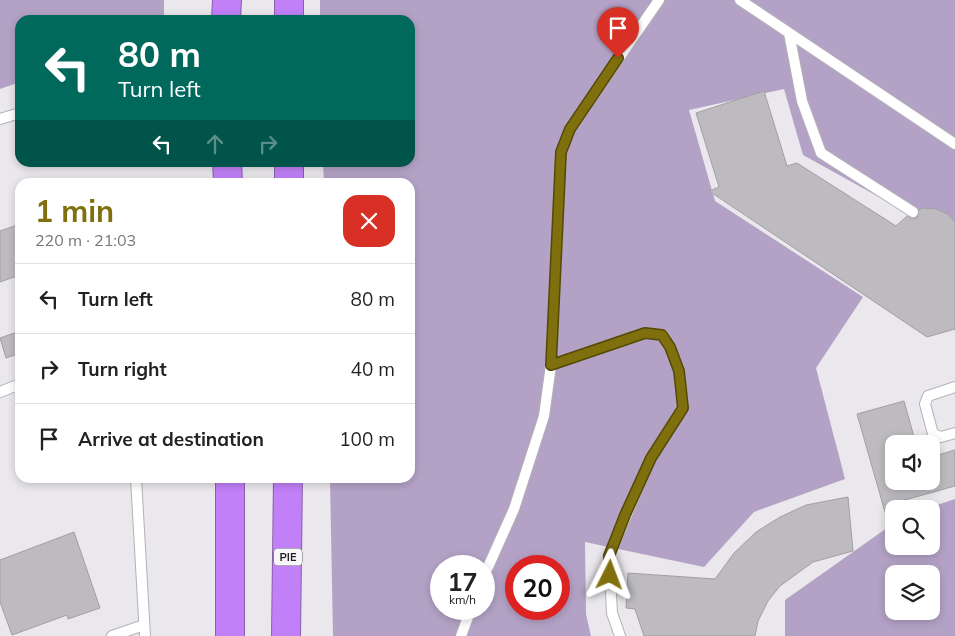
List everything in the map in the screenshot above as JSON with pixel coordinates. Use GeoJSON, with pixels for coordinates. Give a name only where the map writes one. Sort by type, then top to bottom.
{"type":"FeatureCollection","features":[{"type":"Feature","properties":{"kind":"highway"},"geometry":{"type":"LineString","coordinates":[[226,15],[228,0]]}},
{"type":"Feature","properties":{"kind":"highway"},"geometry":{"type":"LineString","coordinates":[[289,0],[289,15]]}},
{"type":"Feature","properties":{"kind":"highway"},"geometry":{"type":"LineString","coordinates":[[230,483],[230,636]]}},
{"type":"Feature","properties":{"kind":"highway","name":"PIE"},"geometry":{"type":"LineString","coordinates":[[286,636],[288,483]]}},
{"type":"Feature","properties":{"kind":"lane"},"geometry":{"type":"LineString","coordinates":[[493,555],[514,509],[544,416],[551,365],[561,152],[570,129],[659,0]]}},
{"type":"Feature","properties":{"kind":"lane"},"geometry":{"type":"LineString","coordinates":[[740,0],[955,144]]}},
{"type":"Feature","properties":{"kind":"lane"},"geometry":{"type":"LineString","coordinates":[[789,33],[802,101],[821,153],[913,212]]}},
{"type":"Feature","properties":{"kind":"lane"},"geometry":{"type":"LineString","coordinates":[[0,120],[15,115]]}},
{"type":"Feature","properties":{"kind":"lane"},"geometry":{"type":"LineString","coordinates":[[551,365],[645,333],[662,335],[670,347],[679,371],[683,408],[651,458],[609,556],[612,613],[620,636]]}},
{"type":"Feature","properties":{"kind":"lane"},"geometry":{"type":"LineString","coordinates":[[0,392],[15,386]]}},
{"type":"Feature","properties":{"kind":"lane"},"geometry":{"type":"LineString","coordinates":[[955,387],[928,396],[925,404],[933,434],[941,437],[955,433]]}},
{"type":"Feature","properties":{"kind":"lane"},"geometry":{"type":"LineString","coordinates":[[136,483],[145,636]]}},
{"type":"Feature","properties":{"kind":"lane"},"geometry":{"type":"LineString","coordinates":[[461,636],[467,620]]}},
{"type":"Feature","properties":{"kind":"lane"},"geometry":{"type":"LineString","coordinates":[[112,636],[144,625]]}},
{"type":"Feature","properties":{"kind":"shaded area"},"geometry":{"type":"Polygon","coordinates":[[[0,0],[164,0],[164,15],[15,15],[15,84],[0,89],[0,0]]]}},
{"type":"Feature","properties":{"kind":"shaded area"},"geometry":{"type":"Polygon","coordinates":[[[320,0],[955,0],[955,239],[803,155],[784,89],[689,110],[715,201],[863,297],[816,368],[845,479],[754,512],[704,567],[585,542],[586,614],[591,636],[333,636],[330,483],[415,483],[415,178],[324,178],[323,167],[415,167],[415,15],[320,15],[320,0]]]}},
{"type":"Feature","properties":{"kind":"shaded area"},"geometry":{"type":"Polygon","coordinates":[[[955,499],[955,636],[785,636],[785,600],[885,529],[885,555],[940,555],[940,504],[955,499]]]}},
{"type":"Feature","properties":{"kind":"building"},"geometry":{"type":"Polygon","coordinates":[[[764,91],[787,166],[797,163],[896,226],[907,216],[912,219],[917,218],[919,210],[923,208],[936,209],[948,214],[955,222],[955,329],[927,337],[709,191],[719,187],[696,113],[764,91]]]}},
{"type":"Feature","properties":{"kind":"building"},"geometry":{"type":"Polygon","coordinates":[[[15,226],[15,277],[0,282],[0,231],[15,226]]]}},
{"type":"Feature","properties":{"kind":"building"},"geometry":{"type":"Polygon","coordinates":[[[15,333],[15,355],[6,358],[0,338],[15,333]]]}},
{"type":"Feature","properties":{"kind":"building"},"geometry":{"type":"Polygon","coordinates":[[[904,401],[913,435],[885,435],[885,490],[940,490],[940,454],[955,450],[955,486],[905,500],[885,500],[885,512],[857,414],[904,401]]]}},
{"type":"Feature","properties":{"kind":"building"},"geometry":{"type":"Polygon","coordinates":[[[848,497],[853,551],[813,562],[780,586],[768,601],[758,621],[755,636],[644,636],[635,609],[626,608],[628,573],[715,579],[734,553],[756,532],[780,517],[806,505],[848,497]]]}},
{"type":"Feature","properties":{"kind":"building"},"geometry":{"type":"Polygon","coordinates":[[[74,532],[100,608],[68,619],[67,615],[12,635],[0,602],[0,560],[74,532]]]}},
{"type":"Feature","properties":{"kind":"route"},"geometry":{"type":"LineString","coordinates":[[610,575],[609,556],[625,515],[651,458],[674,425],[683,408],[679,371],[670,347],[662,335],[645,333],[551,365],[561,152],[570,129],[618,58]]}}]}
